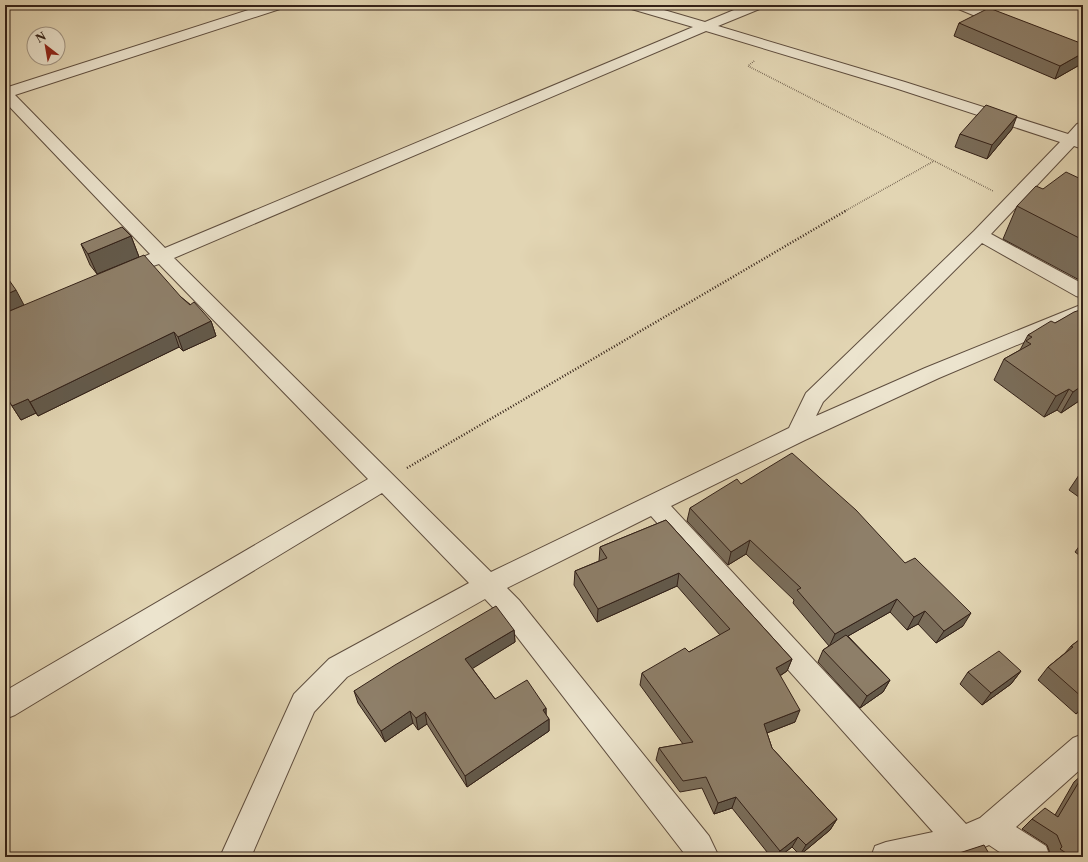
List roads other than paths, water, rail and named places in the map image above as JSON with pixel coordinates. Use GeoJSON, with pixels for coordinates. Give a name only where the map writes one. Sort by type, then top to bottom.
{"type":"FeatureCollection","features":[{"type":"Feature","properties":{"kind":"street"},"geometry":{"type":"LineString","coordinates":[[278,5],[5,93],[162,256],[515,614],[704,857]]}},
{"type":"Feature","properties":{"kind":"street"},"geometry":{"type":"LineString","coordinates":[[633,5],[900,85],[1077,143]]}},
{"type":"Feature","properties":{"kind":"street"},"geometry":{"type":"LineString","coordinates":[[133,268],[757,5]]}},
{"type":"Feature","properties":{"kind":"street"},"geometry":{"type":"LineString","coordinates":[[962,5],[1019,29]]}},
{"type":"Feature","properties":{"kind":"street"},"geometry":{"type":"LineString","coordinates":[[797,434],[814,398],[1013,201],[1077,143],[1083,127]]}},
{"type":"Feature","properties":{"kind":"street"},"geometry":{"type":"LineString","coordinates":[[980,235],[1083,292]]}},
{"type":"Feature","properties":{"kind":"street"},"geometry":{"type":"LineString","coordinates":[[235,857],[304,703],[338,668],[488,585],[656,505],[797,434],[932,373],[1083,310]]}},
{"type":"Feature","properties":{"kind":"street"},"geometry":{"type":"LineString","coordinates":[[5,706],[384,481]]}},
{"type":"Feature","properties":{"kind":"street"},"geometry":{"type":"LineString","coordinates":[[656,505],[962,842]]}},
{"type":"Feature","properties":{"kind":"street"},"geometry":{"type":"LineString","coordinates":[[886,857],[962,842],[991,829],[1083,748]]}},
{"type":"Feature","properties":{"kind":"street"},"geometry":{"type":"LineString","coordinates":[[991,829],[1035,857]]}}]}
